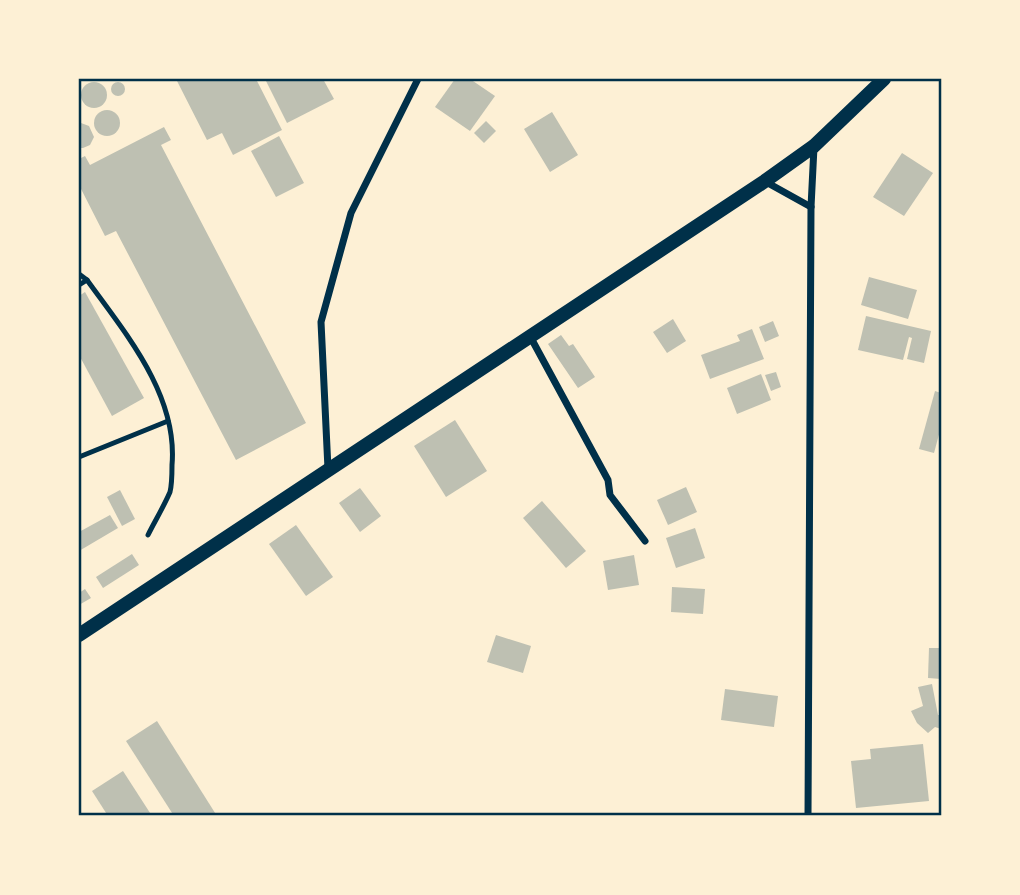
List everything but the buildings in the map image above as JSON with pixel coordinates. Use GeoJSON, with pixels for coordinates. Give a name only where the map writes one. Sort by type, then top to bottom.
{"type":"FeatureCollection","features":[{"type":"Feature","properties":{"kind":"main road"},"geometry":{"type":"LineString","coordinates":[[79,635],[765,181],[814,146],[884,79]]}},
{"type":"Feature","properties":{"kind":"street"},"geometry":{"type":"LineString","coordinates":[[328,469],[321,322],[351,213],[418,79]]}},
{"type":"Feature","properties":{"kind":"street"},"geometry":{"type":"LineString","coordinates":[[808,816],[811,208],[814,146]]}},
{"type":"Feature","properties":{"kind":"street"},"geometry":{"type":"LineString","coordinates":[[765,181],[811,208]]}},
{"type":"Feature","properties":{"kind":"street"},"geometry":{"type":"LineString","coordinates":[[531,338],[608,480],[610,495],[645,541]]}},
{"type":"Feature","properties":{"kind":"lane"},"geometry":{"type":"LineString","coordinates":[[79,274],[87,280],[154,379],[168,421],[174,446],[170,490],[148,534]]}},
{"type":"Feature","properties":{"kind":"lane"},"geometry":{"type":"LineString","coordinates":[[79,285],[87,280]]}},
{"type":"Feature","properties":{"kind":"lane"},"geometry":{"type":"LineString","coordinates":[[79,457],[168,421]]}}]}
